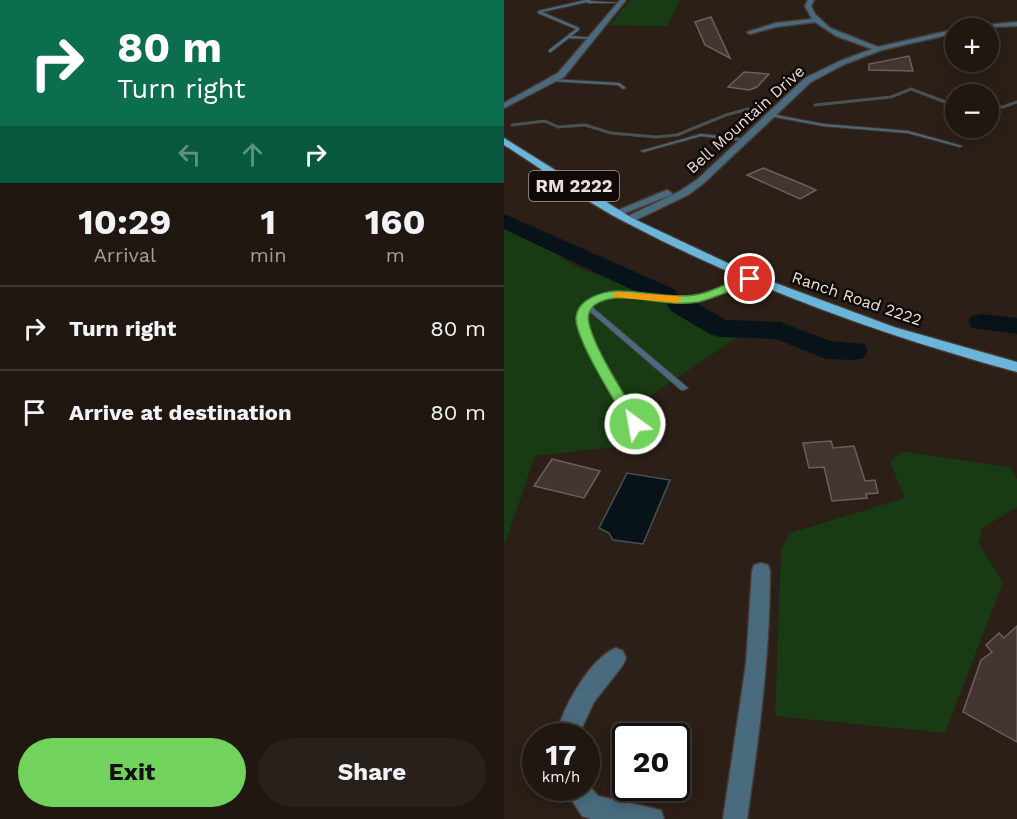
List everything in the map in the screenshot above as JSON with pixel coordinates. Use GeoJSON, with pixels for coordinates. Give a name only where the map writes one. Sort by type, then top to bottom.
{"type":"FeatureCollection","features":[{"type":"Feature","properties":{"kind":"main road","name":"Ranch Road 2222"},"geometry":{"type":"LineString","coordinates":[[504,141],[628,220],[750,279],[889,330],[1017,367]]}},
{"type":"Feature","properties":{"kind":"street"},"geometry":{"type":"LineString","coordinates":[[811,0],[808,6],[815,20],[838,33],[879,49]]}},
{"type":"Feature","properties":{"kind":"street"},"geometry":{"type":"LineString","coordinates":[[504,105],[561,75],[622,1]]}},
{"type":"Feature","properties":{"kind":"street"},"geometry":{"type":"LineString","coordinates":[[750,32],[776,25],[815,20]]}},
{"type":"Feature","properties":{"kind":"street"},"geometry":{"type":"LineString","coordinates":[[999,26],[1017,24]]}},
{"type":"Feature","properties":{"kind":"street"},"geometry":{"type":"LineString","coordinates":[[1007,25],[1017,30]]}},
{"type":"Feature","properties":{"kind":"street","name":"Bell Mountain Drive"},"geometry":{"type":"LineString","coordinates":[[628,220],[684,193],[701,181],[808,80],[822,71],[879,49],[945,34]]}},
{"type":"Feature","properties":{"kind":"street"},"geometry":{"type":"LineString","coordinates":[[616,213],[701,181]]}},
{"type":"Feature","properties":{"kind":"street"},"geometry":{"type":"LineString","coordinates":[[735,819],[761,626],[761,571]]}},
{"type":"Feature","properties":{"kind":"street"},"geometry":{"type":"LineString","coordinates":[[571,723],[590,685],[616,658]]}},
{"type":"Feature","properties":{"kind":"street"},"geometry":{"type":"LineString","coordinates":[[586,801],[591,807],[652,819]]}},
{"type":"Feature","properties":{"kind":"lane"},"geometry":{"type":"LineString","coordinates":[[550,51],[578,29],[539,12],[589,1],[622,1]]}},
{"type":"Feature","properties":{"kind":"lane"},"geometry":{"type":"LineString","coordinates":[[570,37],[592,38]]}},
{"type":"Feature","properties":{"kind":"lane"},"geometry":{"type":"LineString","coordinates":[[551,80],[618,84],[624,88]]}},
{"type":"Feature","properties":{"kind":"lane"},"geometry":{"type":"LineString","coordinates":[[771,115],[823,125],[908,132],[960,146]]}},
{"type":"Feature","properties":{"kind":"lane"},"geometry":{"type":"LineString","coordinates":[[643,151],[701,135],[744,140]]}},
{"type":"Feature","properties":{"kind":"lane"},"geometry":{"type":"LineString","coordinates":[[635,424],[594,353],[583,328],[582,315],[587,306],[594,300],[615,295],[696,299],[750,279]]}},
{"type":"Feature","properties":{"kind":"lane"},"geometry":{"type":"LineString","coordinates":[[587,306],[684,388]]}},
{"type":"Feature","properties":{"kind":"green space"},"geometry":{"type":"Polygon","coordinates":[[[630,0],[680,0],[667,26],[610,25],[630,0]]]}},
{"type":"Feature","properties":{"kind":"green space"},"geometry":{"type":"Polygon","coordinates":[[[504,218],[576,267],[747,331],[638,404],[614,447],[535,456],[504,546],[504,218]]]}},
{"type":"Feature","properties":{"kind":"green space"},"geometry":{"type":"Polygon","coordinates":[[[903,451],[1012,468],[1017,480],[1017,507],[981,529],[979,544],[1003,582],[945,733],[775,716],[781,550],[790,533],[905,498],[890,462],[903,451]]]}},
{"type":"Feature","properties":{"kind":"shaded area"},"geometry":{"type":"Polygon","coordinates":[[[627,473],[670,480],[643,544],[613,540],[609,533],[599,528],[627,473]]]}},
{"type":"Feature","properties":{"kind":"building"},"geometry":{"type":"Polygon","coordinates":[[[711,17],[730,58],[705,45],[695,22],[711,17]]]}},
{"type":"Feature","properties":{"kind":"building"},"geometry":{"type":"Polygon","coordinates":[[[909,56],[913,71],[869,70],[869,64],[909,56]]]}},
{"type":"Feature","properties":{"kind":"building"},"geometry":{"type":"Polygon","coordinates":[[[744,72],[769,74],[757,87],[749,90],[728,87],[744,72]]]}},
{"type":"Feature","properties":{"kind":"building"},"geometry":{"type":"Polygon","coordinates":[[[763,168],[816,190],[800,199],[747,175],[763,168]]]}},
{"type":"Feature","properties":{"kind":"building"},"geometry":{"type":"Polygon","coordinates":[[[831,441],[833,448],[854,446],[865,481],[875,480],[878,493],[866,494],[867,498],[832,501],[824,467],[809,468],[803,443],[831,441]]]}},
{"type":"Feature","properties":{"kind":"building"},"geometry":{"type":"Polygon","coordinates":[[[552,459],[600,471],[584,498],[534,486],[552,459]]]}},
{"type":"Feature","properties":{"kind":"building"},"geometry":{"type":"Polygon","coordinates":[[[1017,626],[1017,742],[963,712],[981,660],[992,652],[986,645],[999,633],[1004,638],[1017,626]]]}},
{"type":"Feature","properties":{"kind":"waterway"},"geometry":{"type":"LineString","coordinates":[[815,105],[891,97],[911,89],[945,102]]}},
{"type":"Feature","properties":{"kind":"waterway"},"geometry":{"type":"LineString","coordinates":[[999,107],[1017,102]]}},
{"type":"Feature","properties":{"kind":"waterway"},"geometry":{"type":"LineString","coordinates":[[512,125],[545,121],[558,127],[585,125],[611,133],[656,137],[677,135],[726,115],[748,109]]}},
{"type":"Feature","properties":{"kind":"waterway"},"geometry":{"type":"LineString","coordinates":[[504,221],[665,295]]}},
{"type":"Feature","properties":{"kind":"waterway"},"geometry":{"type":"LineString","coordinates":[[680,305],[720,328],[780,331],[826,350],[854,351]]}},
{"type":"Feature","properties":{"kind":"waterway"},"geometry":{"type":"LineString","coordinates":[[982,322],[1017,326]]}},
{"type":"Feature","properties":{"kind":"slow traffic"},"geometry":{"type":"LineString","coordinates":[[617,295],[677,299]]}},
{"type":"Feature","properties":{"kind":"route"},"geometry":{"type":"LineString","coordinates":[[635,424],[594,353],[583,328],[582,315],[587,306],[594,300],[615,295],[696,299],[750,279]]}}]}
